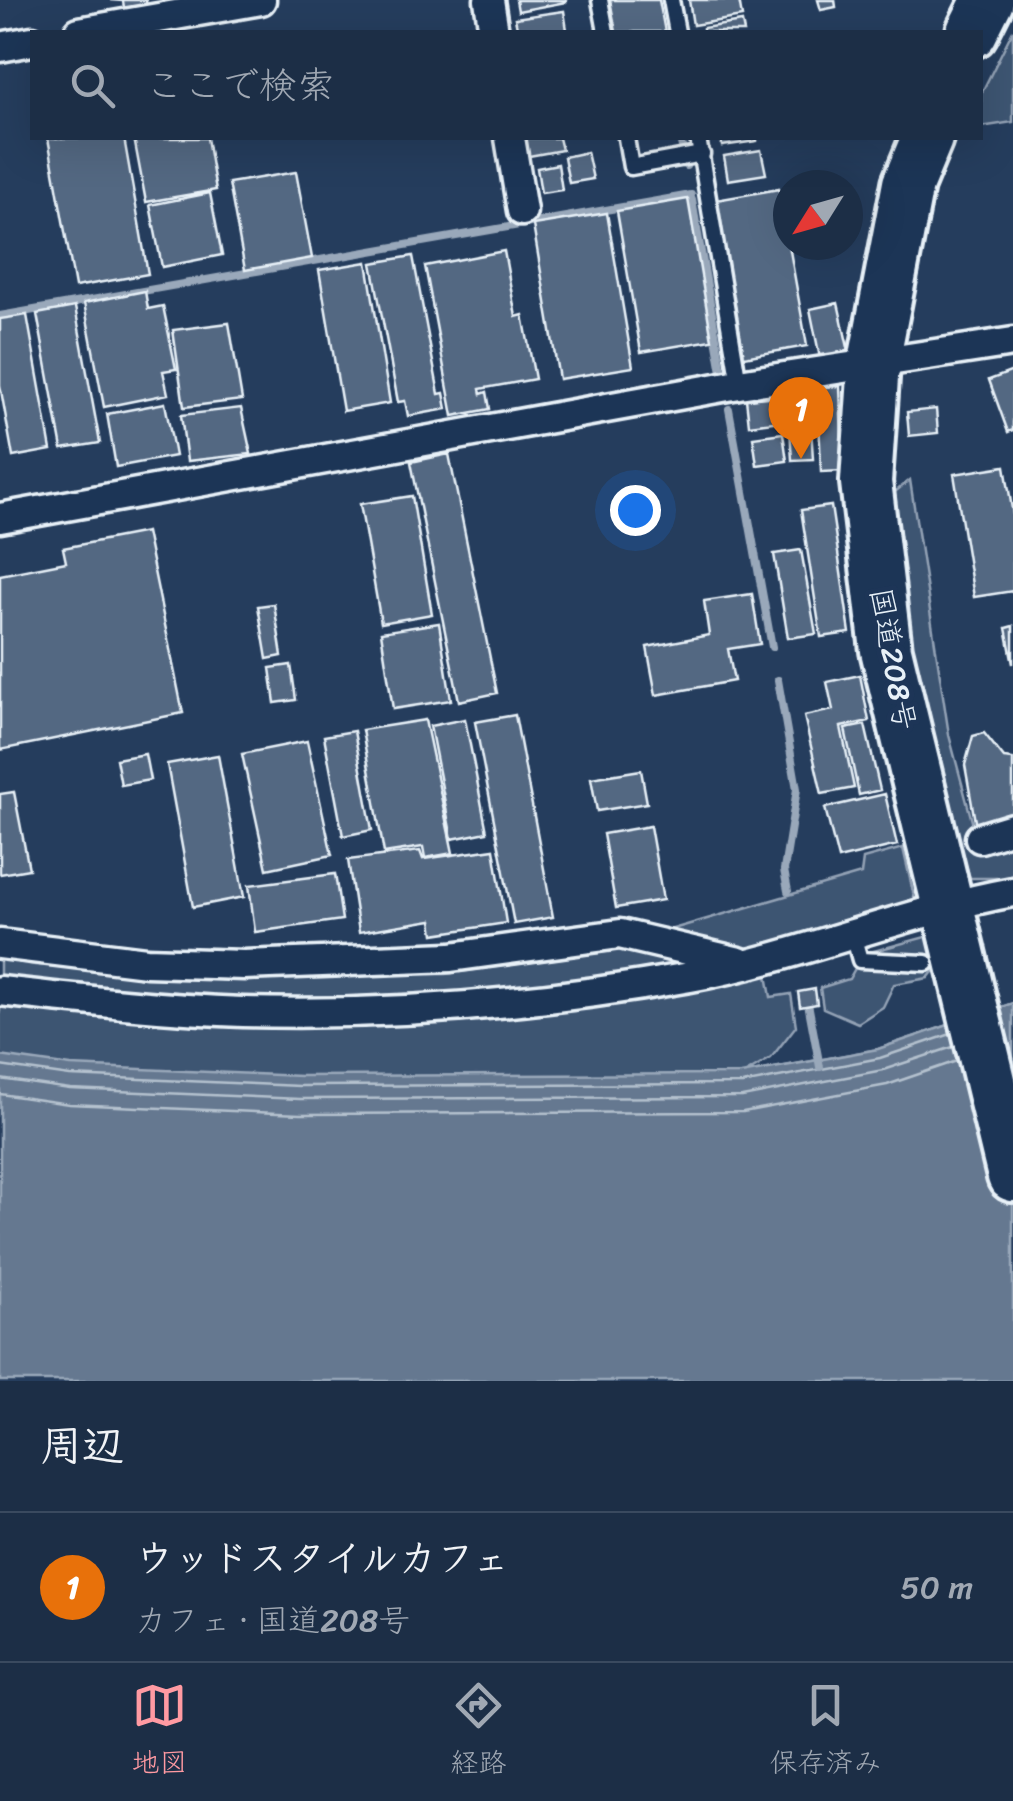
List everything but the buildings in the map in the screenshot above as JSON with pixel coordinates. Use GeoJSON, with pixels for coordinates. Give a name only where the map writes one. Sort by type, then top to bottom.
{"type":"FeatureCollection","features":[{"type":"Feature","properties":{"kind":"highway"},"geometry":{"type":"LineString","coordinates":[[973,30],[988,0]]}},
{"type":"Feature","properties":{"kind":"highway","name":"国道208号"},"geometry":{"type":"LineString","coordinates":[[925,140],[908,184],[874,362],[866,482],[886,650],[941,934],[1013,1176]]}},
{"type":"Feature","properties":{"kind":"street"},"geometry":{"type":"LineString","coordinates":[[89,30],[261,0]]}},
{"type":"Feature","properties":{"kind":"street"},"geometry":{"type":"LineString","coordinates":[[490,0],[494,30]]}},
{"type":"Feature","properties":{"kind":"street"},"geometry":{"type":"LineString","coordinates":[[0,46],[30,41]]}},
{"type":"Feature","properties":{"kind":"street"},"geometry":{"type":"LineString","coordinates":[[510,140],[522,211]]}},
{"type":"Feature","properties":{"kind":"street"},"geometry":{"type":"LineString","coordinates":[[0,518],[739,384],[1013,342]]}},
{"type":"Feature","properties":{"kind":"street"},"geometry":{"type":"LineString","coordinates":[[980,838],[1013,828]]}},
{"type":"Feature","properties":{"kind":"street"},"geometry":{"type":"LineString","coordinates":[[0,991],[243,1012],[349,1010],[546,997],[750,964],[853,936],[941,934],[1013,892]]}},
{"type":"Feature","properties":{"kind":"street"},"geometry":{"type":"LineString","coordinates":[[0,944],[146,962],[244,965],[450,957],[620,934],[750,964]]}},
{"type":"Feature","properties":{"kind":"lane"},"geometry":{"type":"LineString","coordinates":[[600,0],[606,30]]}},
{"type":"Feature","properties":{"kind":"lane"},"geometry":{"type":"LineString","coordinates":[[671,0],[677,30]]}},
{"type":"Feature","properties":{"kind":"lane"},"geometry":{"type":"LineString","coordinates":[[626,140],[631,167],[702,154]]}},
{"type":"Feature","properties":{"kind":"lane"},"geometry":{"type":"LineString","coordinates":[[698,140],[739,384]]}},
{"type":"Feature","properties":{"kind":"lane"},"geometry":{"type":"LineString","coordinates":[[853,936],[860,960],[941,934]]}},
{"type":"Feature","properties":{"kind":"shaded area"},"geometry":{"type":"Polygon","coordinates":[[[1013,30],[1013,122],[983,127],[983,90],[1013,30]]]}},
{"type":"Feature","properties":{"kind":"shaded area"},"geometry":{"type":"Polygon","coordinates":[[[910,480],[949,735],[980,851],[1013,841],[1013,878],[970,878],[943,791],[905,624],[891,495],[910,480]]]}},
{"type":"Feature","properties":{"kind":"shaded area"},"geometry":{"type":"Polygon","coordinates":[[[903,848],[915,901],[761,949],[649,936],[861,874],[863,859],[903,848]]]}},
{"type":"Feature","properties":{"kind":"shaded area"},"geometry":{"type":"Polygon","coordinates":[[[929,936],[937,967],[928,978],[894,984],[883,1007],[858,1023],[823,1008],[820,988],[849,979],[857,965],[925,956],[870,952],[929,936]]]}},
{"type":"Feature","properties":{"kind":"shaded area"},"geometry":{"type":"Polygon","coordinates":[[[634,948],[700,964],[474,994],[334,1000],[163,996],[0,979],[0,959],[35,965],[247,975],[445,974],[634,948]]]}},
{"type":"Feature","properties":{"kind":"shaded area"},"geometry":{"type":"Polygon","coordinates":[[[767,975],[771,997],[791,994],[796,1026],[771,1058],[746,1073],[878,1049],[1013,1003],[842,1082],[0,1099],[0,998],[565,1003],[767,975]]]}},
{"type":"Feature","properties":{"kind":"water"},"geometry":{"type":"Polygon","coordinates":[[[1013,1003],[1013,1381],[0,1381],[0,1056],[71,1066],[301,1076],[741,1074],[878,1049],[1013,1003]]]}},
{"type":"Feature","properties":{"kind":"waterway"},"geometry":{"type":"LineString","coordinates":[[680,140],[686,166]]}},
{"type":"Feature","properties":{"kind":"waterway"},"geometry":{"type":"LineString","coordinates":[[0,316],[691,195]]}},
{"type":"Feature","properties":{"kind":"waterway"},"geometry":{"type":"LineString","coordinates":[[692,200],[722,372]]}},
{"type":"Feature","properties":{"kind":"waterway"},"geometry":{"type":"LineString","coordinates":[[729,409],[772,647]]}},
{"type":"Feature","properties":{"kind":"waterway"},"geometry":{"type":"LineString","coordinates":[[778,680],[797,789],[784,870],[788,891]]}},
{"type":"Feature","properties":{"kind":"waterway"},"geometry":{"type":"LineString","coordinates":[[807,998],[820,1067]]}},
{"type":"Feature","properties":{"kind":"place","name":"ウッドスタイルカフェ"},"geometry":{"type":"Point","coordinates":[801,459]}}]}
